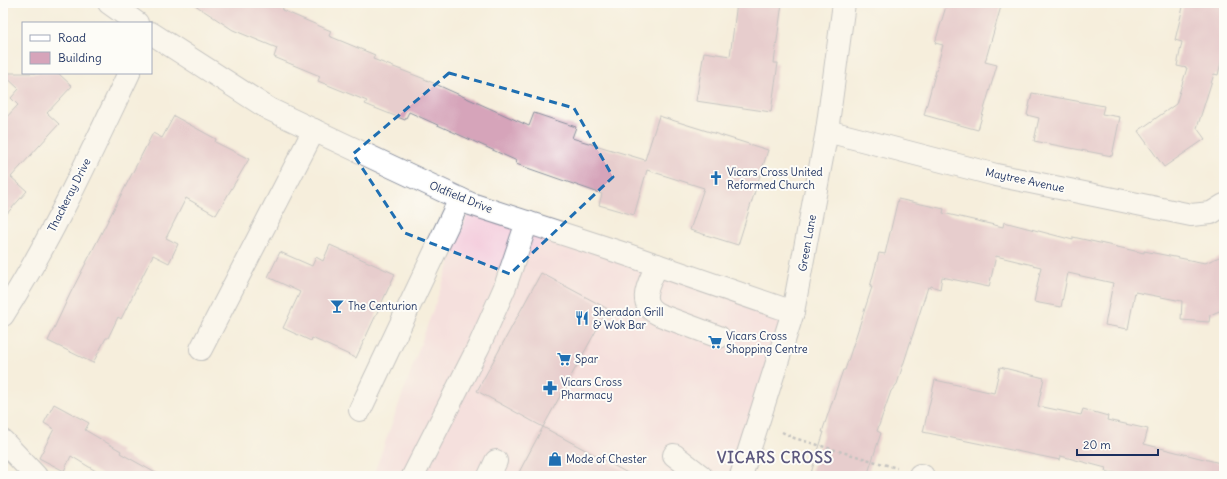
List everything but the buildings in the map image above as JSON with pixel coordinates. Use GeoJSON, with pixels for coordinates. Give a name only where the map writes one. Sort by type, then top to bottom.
{"type":"FeatureCollection","features":[{"type":"Feature","properties":{"kind":"street"},"geometry":{"type":"LineString","coordinates":[[109,3],[136,22]]}},
{"type":"Feature","properties":{"kind":"street","name":"Green Lane"},"geometry":{"type":"LineString","coordinates":[[742,476],[793,312],[827,131],[844,3]]}},
{"type":"Feature","properties":{"kind":"street","name":"Oldfield Drive"},"geometry":{"type":"LineString","coordinates":[[152,34],[269,109],[471,204],[657,265],[793,312]]}},
{"type":"Feature","properties":{"kind":"street","name":"Thackeray Drive"},"geometry":{"type":"LineString","coordinates":[[3,315],[10,286],[68,199],[129,74]]}},
{"type":"Feature","properties":{"kind":"street"},"geometry":{"type":"LineString","coordinates":[[201,349],[314,130]]}},
{"type":"Feature","properties":{"kind":"street","name":"Maytree Avenue"},"geometry":{"type":"LineString","coordinates":[[827,131],[996,175],[1191,215],[1210,213],[1224,205]]}},
{"type":"Feature","properties":{"kind":"street"},"geometry":{"type":"LineString","coordinates":[[360,410],[460,199]]}},
{"type":"Feature","properties":{"kind":"street"},"geometry":{"type":"LineString","coordinates":[[413,476],[485,332],[505,287],[527,222]]}},
{"type":"Feature","properties":{"kind":"street"},"geometry":{"type":"LineString","coordinates":[[657,265],[645,295],[645,301],[648,307],[660,315],[719,337]]}},
{"type":"Feature","properties":{"kind":"street"},"geometry":{"type":"LineString","coordinates":[[3,441],[36,476]]}},
{"type":"Feature","properties":{"kind":"street"},"geometry":{"type":"LineString","coordinates":[[674,455],[701,476]]}},
{"type":"Feature","properties":{"kind":"path"},"geometry":{"type":"LineString","coordinates":[[759,422],[794,438],[922,476]]}},
{"type":"Feature","properties":{"kind":"highlighted area"},"geometry":{"type":"Polygon","coordinates":[[[449,73],[574,108],[613,177],[510,274],[405,233],[353,154],[449,73]]]}},
{"type":"Feature","properties":{"kind":"shaded area"},"geometry":{"type":"Polygon","coordinates":[[[471,204],[793,312],[741,476],[373,476],[471,204]]]}},
{"type":"Feature","properties":{"kind":"place","name":"Vicars Cross United Reformed Church"},"geometry":{"type":"Point","coordinates":[716,178]}},
{"type":"Feature","properties":{"kind":"place","name":"The Centurion"},"geometry":{"type":"Point","coordinates":[337,306]}},
{"type":"Feature","properties":{"kind":"place","name":"Sheradon Grill & Wok Bar"},"geometry":{"type":"Point","coordinates":[582,318]}},
{"type":"Feature","properties":{"kind":"place","name":"Vicars Cross Shopping Centre"},"geometry":{"type":"Point","coordinates":[715,342]}},
{"type":"Feature","properties":{"kind":"place","name":"Spar"},"geometry":{"type":"Point","coordinates":[564,359]}},
{"type":"Feature","properties":{"kind":"place","name":"Vicars Cross Pharmacy"},"geometry":{"type":"Point","coordinates":[550,388]}},
{"type":"Feature","properties":{"kind":"place","name":"Mode of Chester"},"geometry":{"type":"Point","coordinates":[555,459]}},
{"type":"Feature","properties":{"kind":"district","name":"VICARS CROSS"},"geometry":{"type":"Point","coordinates":[775,457]}}]}
